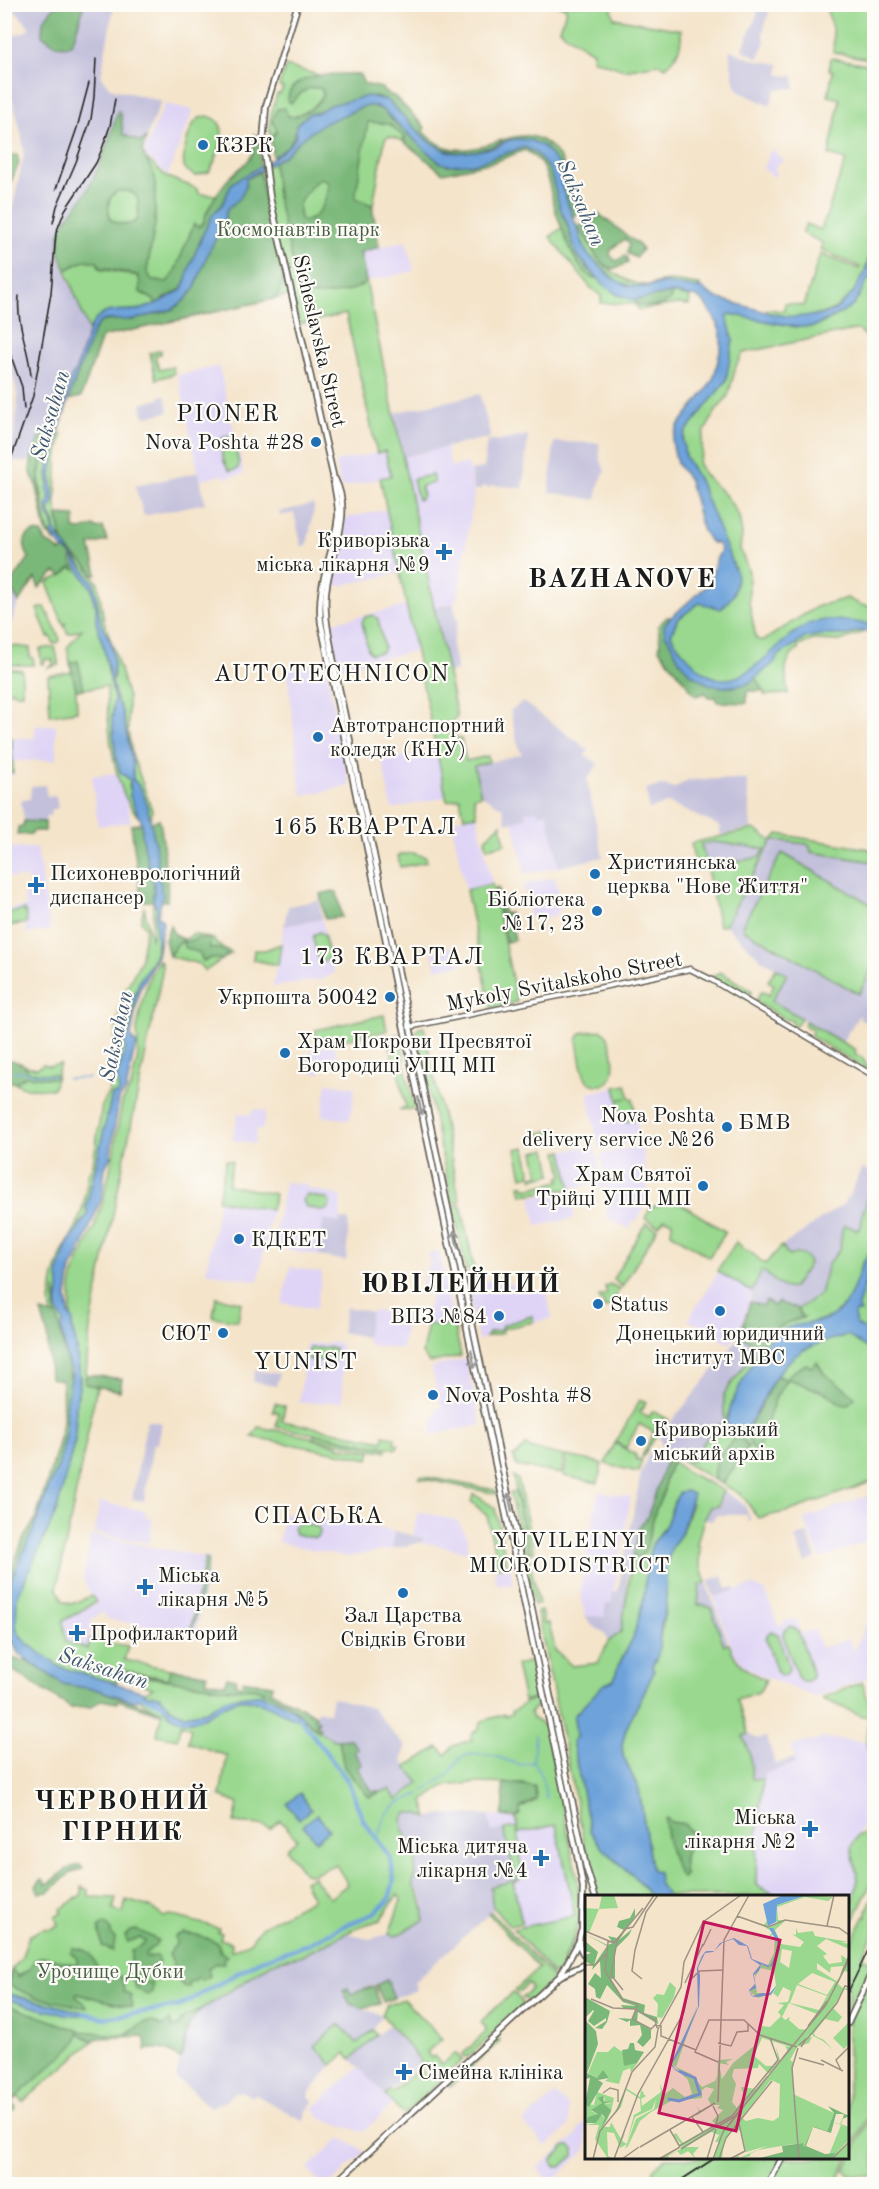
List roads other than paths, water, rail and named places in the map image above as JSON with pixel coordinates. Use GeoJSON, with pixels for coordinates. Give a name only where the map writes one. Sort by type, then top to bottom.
{"type":"FeatureCollection","features":[{"type":"Feature","properties":{"kind":"main road","name":"Sicheslavska Street"},"geometry":{"type":"LineString","coordinates":[[298,4],[266,106],[263,129],[265,170],[333,475],[340,488],[343,517],[328,583],[326,607],[334,679],[368,839]]}},
{"type":"Feature","properties":{"kind":"main road"},"geometry":{"type":"LineString","coordinates":[[368,839],[411,1027],[586,1867],[595,1895]]}},
{"type":"Feature","properties":{"kind":"main road"},"geometry":{"type":"LineString","coordinates":[[368,839],[404,1028],[583,1887],[584,1926],[579,1941],[560,1976]]}},
{"type":"Feature","properties":{"kind":"main road","name":"Mykoly Svitalskoho Street"},"geometry":{"type":"LineString","coordinates":[[404,1028],[690,969],[874,1076]]}},
{"type":"Feature","properties":{"kind":"main road"},"geometry":{"type":"LineString","coordinates":[[433,1168],[440,1167]]}},
{"type":"Feature","properties":{"kind":"main road"},"geometry":{"type":"LineString","coordinates":[[527,1619],[535,1618]]}},
{"type":"Feature","properties":{"kind":"main road"},"geometry":{"type":"LineString","coordinates":[[579,1941],[585,1956]]}},
{"type":"Feature","properties":{"kind":"main road"},"geometry":{"type":"LineString","coordinates":[[334,2184],[560,1976],[585,1964]]}},
{"type":"Feature","properties":{"kind":"main road"},"geometry":{"type":"LineString","coordinates":[[849,2021],[874,1968]]}},
{"type":"Feature","properties":{"kind":"main road"},"geometry":{"type":"LineString","coordinates":[[768,2184],[781,2159]]}},
{"type":"Feature","properties":{"kind":"water"},"geometry":{"type":"Polygon","coordinates":[[[368,96],[387,100],[427,140],[444,150],[456,153],[476,151],[519,139],[530,140],[543,146],[560,166],[562,186],[587,253],[612,278],[628,286],[644,287],[665,283],[699,287],[717,298],[773,314],[793,317],[821,315],[835,310],[853,293],[866,270],[873,246],[874,229],[873,274],[854,305],[843,312],[813,327],[796,327],[730,314],[727,316],[733,340],[726,381],[685,433],[683,440],[685,456],[699,480],[736,572],[737,580],[733,596],[721,609],[699,603],[677,620],[671,635],[698,667],[714,677],[729,679],[744,674],[786,639],[814,622],[836,620],[874,624],[874,632],[857,631],[848,635],[819,635],[805,638],[778,656],[773,664],[744,685],[724,687],[708,684],[691,674],[679,660],[665,635],[664,626],[711,582],[715,562],[721,550],[718,544],[710,542],[702,529],[689,480],[677,464],[672,441],[678,426],[714,377],[721,347],[721,335],[717,322],[705,304],[697,297],[671,293],[635,300],[618,295],[605,286],[576,254],[550,170],[535,152],[525,147],[473,164],[447,165],[439,162],[383,110],[376,106],[364,106],[321,125],[300,140],[285,155],[246,179],[246,185],[240,198],[227,209],[223,225],[208,253],[195,288],[185,300],[173,309],[134,320],[100,322],[94,330],[72,388],[59,433],[51,474],[54,501],[49,511],[57,535],[94,583],[101,624],[111,642],[114,665],[112,681],[116,699],[122,711],[133,765],[133,779],[145,799],[154,836],[159,882],[161,882],[163,895],[158,915],[163,922],[157,956],[139,991],[131,1036],[137,1044],[126,1091],[119,1099],[110,1158],[105,1168],[102,1197],[71,1269],[67,1296],[69,1314],[73,1320],[72,1329],[80,1380],[75,1440],[57,1510],[17,1597],[16,1625],[18,1633],[28,1644],[60,1667],[145,1692],[143,1694],[159,1696],[170,1708],[184,1715],[206,1711],[225,1699],[262,1694],[287,1706],[305,1721],[260,1703],[244,1700],[228,1704],[200,1719],[184,1721],[170,1714],[151,1698],[134,1701],[98,1690],[63,1684],[18,1653],[6,1628],[7,1589],[59,1465],[66,1435],[66,1409],[72,1371],[68,1363],[61,1328],[63,1322],[57,1309],[58,1272],[66,1246],[88,1214],[86,1208],[112,1094],[116,1095],[119,1091],[117,1076],[125,1050],[125,1039],[129,1032],[134,1005],[133,997],[157,951],[155,917],[157,909],[153,901],[154,883],[150,875],[142,823],[130,797],[130,780],[120,772],[116,759],[112,721],[114,698],[96,623],[96,606],[92,589],[77,568],[72,555],[61,547],[52,535],[53,525],[48,516],[47,507],[50,497],[47,487],[49,484],[48,470],[71,377],[75,372],[93,323],[105,313],[145,308],[183,289],[204,232],[213,214],[222,205],[232,183],[268,162],[286,148],[296,135],[296,125],[310,113],[317,113],[330,105],[368,96]]]}},
{"type":"Feature","properties":{"kind":"water"},"geometry":{"type":"Polygon","coordinates":[[[874,1245],[874,1256],[858,1306],[861,1312],[855,1312],[854,1316],[856,1324],[874,1336],[874,1353],[847,1335],[812,1346],[794,1357],[778,1373],[743,1432],[726,1424],[739,1388],[762,1348],[779,1332],[791,1326],[826,1319],[839,1311],[852,1293],[863,1262],[874,1245]]]}},
{"type":"Feature","properties":{"kind":"water"},"geometry":{"type":"Polygon","coordinates":[[[686,1491],[693,1494],[681,1534],[672,1547],[666,1566],[666,1606],[661,1625],[658,1655],[652,1666],[654,1672],[626,1729],[622,1745],[623,1756],[639,1790],[651,1867],[653,1871],[658,1872],[659,1882],[666,1895],[649,1895],[638,1880],[601,1847],[590,1831],[572,1741],[576,1738],[574,1716],[603,1685],[614,1680],[618,1666],[633,1638],[644,1598],[647,1561],[652,1545],[666,1525],[680,1492],[686,1491]]]}},
{"type":"Feature","properties":{"kind":"water"},"geometry":{"type":"Polygon","coordinates":[[[300,1793],[311,1809],[299,1819],[287,1804],[300,1793]]]}},
{"type":"Feature","properties":{"kind":"water"},"geometry":{"type":"Polygon","coordinates":[[[317,1814],[329,1830],[316,1841],[303,1825],[317,1814]]]}},
{"type":"Feature","properties":{"kind":"water"},"geometry":{"type":"Polygon","coordinates":[[[5,1993],[87,2014],[58,2013],[34,2007],[5,1999],[5,1993]]]}},
{"type":"Feature","properties":{"kind":"waterway"},"geometry":{"type":"LineString","coordinates":[[13,1071],[55,1076]]}},
{"type":"Feature","properties":{"kind":"waterway"},"geometry":{"type":"LineString","coordinates":[[67,1079],[89,1078]]}},
{"type":"Feature","properties":{"kind":"waterway","name":"Saksahan"},"geometry":{"type":"LineString","coordinates":[[138,1695],[164,1705]]}},
{"type":"Feature","properties":{"kind":"waterway","name":"Saksahan"},"geometry":{"type":"LineString","coordinates":[[83,2013],[106,2018],[180,2006],[259,1961],[308,1944],[373,1914],[389,1900],[394,1880],[390,1857],[363,1820],[348,1781],[299,1717]]}},
{"type":"Feature","properties":{"kind":"waterway"},"geometry":{"type":"LineString","coordinates":[[533,1761],[535,1735]]}},
{"type":"Feature","properties":{"kind":"waterway"},"geometry":{"type":"LineString","coordinates":[[424,1791],[449,1774],[460,1758],[472,1754],[494,1756],[521,1765],[534,1762],[543,1780],[546,1798]]}},
{"type":"Feature","properties":{"kind":"waterway"},"geometry":{"type":"LineString","coordinates":[[378,1839],[386,1814],[396,1805],[420,1794]]}},
{"type":"Feature","properties":{"kind":"tram line"},"geometry":{"type":"LineString","coordinates":[[849,1990],[874,1938]]}},
{"type":"Feature","properties":{"kind":"tram line"},"geometry":{"type":"LineString","coordinates":[[675,2184],[713,2159]]}},
{"type":"Feature","properties":{"kind":"railway"},"geometry":{"type":"LineString","coordinates":[[53,223],[57,206],[91,119],[96,59]]}},
{"type":"Feature","properties":{"kind":"railway"},"geometry":{"type":"LineString","coordinates":[[56,189],[77,128],[89,83]]}},
{"type":"Feature","properties":{"kind":"railway"},"geometry":{"type":"LineString","coordinates":[[4,479],[33,396],[51,293],[56,233],[65,210],[96,163],[110,126],[115,99]]}},
{"type":"Feature","properties":{"kind":"railway"},"geometry":{"type":"LineString","coordinates":[[19,296],[19,317],[31,376]]}},
{"type":"Feature","properties":{"kind":"railway"},"geometry":{"type":"LineString","coordinates":[[7,345],[22,387],[24,409]]}},
{"type":"Feature","properties":{"kind":"place","name":"КЗРК"},"geometry":{"type":"Point","coordinates":[203,145]}},
{"type":"Feature","properties":{"kind":"place","name":"Nova Poshta #28"},"geometry":{"type":"Point","coordinates":[316,442]}},
{"type":"Feature","properties":{"kind":"place","name":"Криворізька міська лікарня №9"},"geometry":{"type":"Point","coordinates":[444,552]}},
{"type":"Feature","properties":{"kind":"place","name":"Автотранспортний коледж (КНУ)"},"geometry":{"type":"Point","coordinates":[318,737]}},
{"type":"Feature","properties":{"kind":"place","name":"Християнська церква \"Нове Життя\""},"geometry":{"type":"Point","coordinates":[595,874]}},
{"type":"Feature","properties":{"kind":"place","name":"Психоневрологічний диспансер"},"geometry":{"type":"Point","coordinates":[36,885]}},
{"type":"Feature","properties":{"kind":"place","name":"Бібліотека №17, 23"},"geometry":{"type":"Point","coordinates":[597,911]}},
{"type":"Feature","properties":{"kind":"place","name":"Укрпошта 50042"},"geometry":{"type":"Point","coordinates":[390,997]}},
{"type":"Feature","properties":{"kind":"place","name":"Храм Покрови Пресвятої Богородиці УПЦ МП"},"geometry":{"type":"Point","coordinates":[285,1053]}},
{"type":"Feature","properties":{"kind":"place","name":"Nova Poshta delivery service №26"},"geometry":{"type":"Point","coordinates":[727,1127]}},
{"type":"Feature","properties":{"kind":"place","name":"Храм Святої Трійці УПЦ МП"},"geometry":{"type":"Point","coordinates":[703,1186]}},
{"type":"Feature","properties":{"kind":"place","name":"КДКЕТ"},"geometry":{"type":"Point","coordinates":[239,1239]}},
{"type":"Feature","properties":{"kind":"place","name":"Status"},"geometry":{"type":"Point","coordinates":[598,1304]}},
{"type":"Feature","properties":{"kind":"place","name":"Донецький юридичний інститут МВС"},"geometry":{"type":"Point","coordinates":[720,1311]}},
{"type":"Feature","properties":{"kind":"place","name":"ВПЗ №84"},"geometry":{"type":"Point","coordinates":[499,1316]}},
{"type":"Feature","properties":{"kind":"place","name":"СЮТ"},"geometry":{"type":"Point","coordinates":[223,1333]}},
{"type":"Feature","properties":{"kind":"place","name":"Nova Poshta #8"},"geometry":{"type":"Point","coordinates":[433,1395]}},
{"type":"Feature","properties":{"kind":"place","name":"Криворізький міський архів"},"geometry":{"type":"Point","coordinates":[641,1441]}},
{"type":"Feature","properties":{"kind":"place","name":"Міська лікарня №5"},"geometry":{"type":"Point","coordinates":[145,1587]}},
{"type":"Feature","properties":{"kind":"place","name":"Зал Царства Свідків Єгови"},"geometry":{"type":"Point","coordinates":[403,1593]}},
{"type":"Feature","properties":{"kind":"place","name":"Профилакторий"},"geometry":{"type":"Point","coordinates":[77,1633]}},
{"type":"Feature","properties":{"kind":"place","name":"Міська лікарня №2"},"geometry":{"type":"Point","coordinates":[810,1829]}},
{"type":"Feature","properties":{"kind":"place","name":"Міська дитяча лікарня №4"},"geometry":{"type":"Point","coordinates":[541,1858]}},
{"type":"Feature","properties":{"kind":"place","name":"Сімейна клініка"},"geometry":{"type":"Point","coordinates":[404,2072]}},
{"type":"Feature","properties":{"kind":"district","name":"PIONER"},"geometry":{"type":"Point","coordinates":[228,413]}},
{"type":"Feature","properties":{"kind":"district","name":"BAZHANOVE"},"geometry":{"type":"Point","coordinates":[622,578]}},
{"type":"Feature","properties":{"kind":"district","name":"AUTOTECHNICON"},"geometry":{"type":"Point","coordinates":[332,673]}},
{"type":"Feature","properties":{"kind":"district","name":"165 КВАРТАЛ"},"geometry":{"type":"Point","coordinates":[365,826]}},
{"type":"Feature","properties":{"kind":"district","name":"173 КВАРТАЛ"},"geometry":{"type":"Point","coordinates":[392,956]}},
{"type":"Feature","properties":{"kind":"district","name":"БМВ"},"geometry":{"type":"Point","coordinates":[765,1121]}},
{"type":"Feature","properties":{"kind":"district","name":"ЮВІЛЕЙНИЙ"},"geometry":{"type":"Point","coordinates":[461,1283]}},
{"type":"Feature","properties":{"kind":"district","name":"YUNIST"},"geometry":{"type":"Point","coordinates":[306,1361]}},
{"type":"Feature","properties":{"kind":"district","name":"СПАСЬКА"},"geometry":{"type":"Point","coordinates":[319,1515]}},
{"type":"Feature","properties":{"kind":"district","name":"YUVILEINYI MICRODISTRICT"},"geometry":{"type":"Point","coordinates":[570,1552]}},
{"type":"Feature","properties":{"kind":"district","name":"ЧЕРВОНИЙ ГІРНИК"},"geometry":{"type":"Point","coordinates":[122,1816]}},
{"type":"Feature","properties":{"kind":"park label","name":"Космонавтів парк"},"geometry":{"type":"Point","coordinates":[298,229]}},
{"type":"Feature","properties":{"kind":"park label","name":"Урочище Дубки"},"geometry":{"type":"Point","coordinates":[110,1971]}}]}
